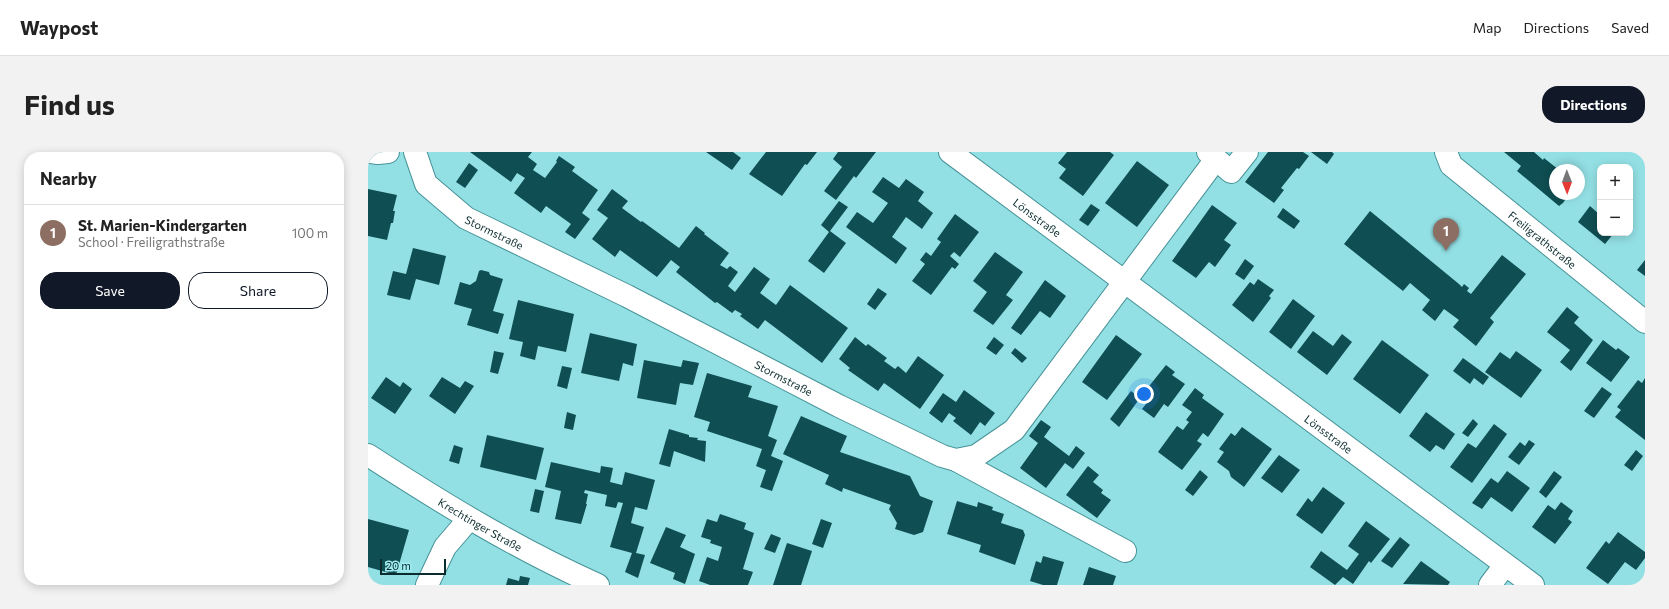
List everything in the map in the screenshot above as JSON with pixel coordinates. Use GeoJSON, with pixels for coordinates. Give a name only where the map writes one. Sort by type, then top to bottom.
{"type":"FeatureCollection","features":[{"type":"Feature","properties":{"kind":"street"},"geometry":{"type":"LineString","coordinates":[[371,152],[388,152]]}},
{"type":"Feature","properties":{"kind":"street","name":"Stormstraße"},"geometry":{"type":"LineString","coordinates":[[415,152],[426,184],[466,218],[627,296],[839,406],[942,456],[956,460],[976,456],[1014,430],[1125,282]]}},
{"type":"Feature","properties":{"kind":"street","name":"Lönsstraße"},"geometry":{"type":"LineString","coordinates":[[950,152],[1533,585]]}},
{"type":"Feature","properties":{"kind":"street"},"geometry":{"type":"LineString","coordinates":[[1125,282],[1212,156],[1231,172],[1247,152]]}},
{"type":"Feature","properties":{"kind":"street","name":"Freiligrathstraße"},"geometry":{"type":"LineString","coordinates":[[1446,152],[1452,165],[1645,322]]}},
{"type":"Feature","properties":{"kind":"street","name":"Krechtinger Straße"},"geometry":{"type":"LineString","coordinates":[[368,455],[469,519],[524,549],[598,585]]}},
{"type":"Feature","properties":{"kind":"street"},"geometry":{"type":"LineString","coordinates":[[956,460],[1125,551]]}},
{"type":"Feature","properties":{"kind":"street"},"geometry":{"type":"LineString","coordinates":[[427,585],[445,547],[469,519]]}},
{"type":"Feature","properties":{"kind":"street"},"geometry":{"type":"LineString","coordinates":[[1490,585],[1505,565]]}},
{"type":"Feature","properties":{"kind":"building"},"geometry":{"type":"Polygon","coordinates":[[[470,152],[532,152],[528,157],[537,164],[533,170],[545,178],[557,162],[556,161],[559,156],[575,167],[572,171],[598,190],[582,213],[590,219],[575,239],[565,232],[571,224],[546,206],[541,213],[514,193],[525,178],[517,173],[511,182],[470,152]]]}},
{"type":"Feature","properties":{"kind":"building"},"geometry":{"type":"Polygon","coordinates":[[[706,152],[733,152],[741,158],[732,170],[706,152]]]}},
{"type":"Feature","properties":{"kind":"building"},"geometry":{"type":"Polygon","coordinates":[[[766,152],[817,152],[807,165],[805,164],[782,196],[749,174],[766,152]]]}},
{"type":"Feature","properties":{"kind":"building"},"geometry":{"type":"Polygon","coordinates":[[[838,152],[876,152],[856,178],[854,176],[836,200],[824,191],[842,167],[833,159],[838,152]]]}},
{"type":"Feature","properties":{"kind":"building"},"geometry":{"type":"Polygon","coordinates":[[[1067,152],[1110,152],[1114,155],[1083,196],[1059,178],[1066,169],[1058,163],[1067,152]]]}},
{"type":"Feature","properties":{"kind":"building"},"geometry":{"type":"Polygon","coordinates":[[[1268,152],[1303,152],[1309,156],[1281,188],[1284,190],[1274,203],[1245,182],[1268,152]]]}},
{"type":"Feature","properties":{"kind":"building"},"geometry":{"type":"Polygon","coordinates":[[[1311,152],[1332,152],[1334,154],[1327,164],[1311,152]]]}},
{"type":"Feature","properties":{"kind":"building"},"geometry":{"type":"Polygon","coordinates":[[[1504,152],[1534,152],[1543,160],[1544,158],[1552,164],[1549,164],[1549,198],[1517,171],[1521,166],[1504,152]]]}},
{"type":"Feature","properties":{"kind":"building"},"geometry":{"type":"Polygon","coordinates":[[[1137,161],[1169,185],[1137,227],[1105,203],[1137,161]]]}},
{"type":"Feature","properties":{"kind":"building"},"geometry":{"type":"Polygon","coordinates":[[[469,163],[478,170],[465,188],[456,182],[469,163]]]}},
{"type":"Feature","properties":{"kind":"building"},"geometry":{"type":"Polygon","coordinates":[[[883,177],[899,188],[906,179],[924,192],[918,201],[933,213],[922,229],[906,217],[892,237],[907,248],[896,264],[846,227],[857,212],[873,223],[888,203],[872,192],[883,177]]]}},
{"type":"Feature","properties":{"kind":"building"},"geometry":{"type":"Polygon","coordinates":[[[368,189],[397,195],[393,211],[395,211],[393,223],[391,223],[387,240],[368,236],[368,189]]]}},
{"type":"Feature","properties":{"kind":"building"},"geometry":{"type":"Polygon","coordinates":[[[612,189],[628,201],[622,208],[679,248],[696,226],[729,253],[720,265],[727,269],[730,266],[738,272],[728,286],[735,292],[754,267],[770,279],[760,293],[776,305],[790,285],[848,328],[822,363],[765,320],[758,329],[740,316],[742,314],[735,310],[732,313],[717,302],[715,303],[676,272],[680,267],[671,260],[657,277],[620,250],[615,257],[592,239],[608,218],[597,210],[612,189]]]}},
{"type":"Feature","properties":{"kind":"building"},"geometry":{"type":"Polygon","coordinates":[[[1552,200],[1565,200],[1559,206],[1552,200]]]}},
{"type":"Feature","properties":{"kind":"building"},"geometry":{"type":"Polygon","coordinates":[[[839,201],[848,207],[830,231],[846,243],[824,273],[808,261],[829,232],[821,225],[839,201]]]}},
{"type":"Feature","properties":{"kind":"building"},"geometry":{"type":"Polygon","coordinates":[[[1091,204],[1100,210],[1088,226],[1079,220],[1091,204]]]}},
{"type":"Feature","properties":{"kind":"building"},"geometry":{"type":"Polygon","coordinates":[[[1212,205],[1237,223],[1224,240],[1231,245],[1215,267],[1209,262],[1196,278],[1172,261],[1212,205]]]}},
{"type":"Feature","properties":{"kind":"building"},"geometry":{"type":"Polygon","coordinates":[[[1590,206],[1597,212],[1597,236],[1612,236],[1605,244],[1578,222],[1590,206]]]}},
{"type":"Feature","properties":{"kind":"building"},"geometry":{"type":"Polygon","coordinates":[[[1283,208],[1300,221],[1294,229],[1277,217],[1283,208]]]}},
{"type":"Feature","properties":{"kind":"building"},"geometry":{"type":"Polygon","coordinates":[[[1370,211],[1462,287],[1464,284],[1469,288],[1467,291],[1471,294],[1502,255],[1526,274],[1490,318],[1494,322],[1476,346],[1453,327],[1459,320],[1444,309],[1435,321],[1422,310],[1430,300],[1410,283],[1403,291],[1344,244],[1370,211]]]}},
{"type":"Feature","properties":{"kind":"building"},"geometry":{"type":"Polygon","coordinates":[[[955,214],[979,232],[960,257],[954,252],[950,256],[959,264],[955,269],[952,267],[931,295],[912,281],[925,264],[920,260],[926,252],[931,256],[941,242],[937,239],[955,214]]]}},
{"type":"Feature","properties":{"kind":"building"},"geometry":{"type":"Polygon","coordinates":[[[413,248],[446,256],[439,285],[416,279],[410,300],[387,295],[393,271],[406,274],[413,248]]]}},
{"type":"Feature","properties":{"kind":"building"},"geometry":{"type":"Polygon","coordinates":[[[995,252],[1023,272],[1006,295],[1013,300],[993,325],[973,311],[987,292],[973,281],[995,252]]]}},
{"type":"Feature","properties":{"kind":"building"},"geometry":{"type":"Polygon","coordinates":[[[1245,259],[1254,266],[1244,280],[1235,274],[1245,259]]]}},
{"type":"Feature","properties":{"kind":"building"},"geometry":{"type":"Polygon","coordinates":[[[1645,260],[1645,276],[1637,270],[1645,260]]]}},
{"type":"Feature","properties":{"kind":"building"},"geometry":{"type":"Polygon","coordinates":[[[479,271],[489,272],[490,275],[503,279],[493,311],[504,314],[498,334],[467,325],[472,309],[454,304],[460,282],[470,285],[476,281],[479,271]]]}},
{"type":"Feature","properties":{"kind":"building"},"geometry":{"type":"Polygon","coordinates":[[[1258,279],[1274,290],[1269,296],[1271,298],[1253,322],[1232,305],[1250,282],[1254,285],[1258,279]]]}},
{"type":"Feature","properties":{"kind":"building"},"geometry":{"type":"Polygon","coordinates":[[[1045,280],[1066,296],[1050,318],[1040,311],[1021,335],[1011,328],[1045,280]]]}},
{"type":"Feature","properties":{"kind":"building"},"geometry":{"type":"Polygon","coordinates":[[[878,288],[887,294],[875,310],[867,304],[878,288]]]}},
{"type":"Feature","properties":{"kind":"building"},"geometry":{"type":"Polygon","coordinates":[[[1293,299],[1315,316],[1291,349],[1269,332],[1293,299]]]}},
{"type":"Feature","properties":{"kind":"building"},"geometry":{"type":"Polygon","coordinates":[[[518,300],[574,314],[566,352],[538,346],[535,360],[520,356],[523,342],[509,339],[518,300]]]}},
{"type":"Feature","properties":{"kind":"building"},"geometry":{"type":"Polygon","coordinates":[[[1567,307],[1579,317],[1574,323],[1593,340],[1571,371],[1560,362],[1570,350],[1547,332],[1567,307]]]}},
{"type":"Feature","properties":{"kind":"building"},"geometry":{"type":"Polygon","coordinates":[[[1313,331],[1333,346],[1342,334],[1352,342],[1327,375],[1297,352],[1313,331]]]}},
{"type":"Feature","properties":{"kind":"building"},"geometry":{"type":"Polygon","coordinates":[[[590,333],[637,344],[633,366],[623,363],[619,381],[581,373],[590,333]]]}},
{"type":"Feature","properties":{"kind":"building"},"geometry":{"type":"Polygon","coordinates":[[[1116,335],[1142,354],[1107,400],[1082,382],[1116,335]]]}},
{"type":"Feature","properties":{"kind":"building"},"geometry":{"type":"Polygon","coordinates":[[[855,337],[866,346],[868,344],[887,358],[884,361],[895,369],[898,366],[906,373],[918,356],[944,375],[920,409],[884,383],[878,391],[848,370],[850,368],[839,359],[855,337]]]}},
{"type":"Feature","properties":{"kind":"building"},"geometry":{"type":"Polygon","coordinates":[[[994,337],[1004,345],[996,355],[986,348],[994,337]]]}},
{"type":"Feature","properties":{"kind":"building"},"geometry":{"type":"Polygon","coordinates":[[[1382,340],[1429,375],[1400,414],[1353,379],[1382,340]]]}},
{"type":"Feature","properties":{"kind":"building"},"geometry":{"type":"Polygon","coordinates":[[[1603,340],[1616,350],[1618,348],[1630,357],[1611,382],[1586,363],[1603,340]]]}},
{"type":"Feature","properties":{"kind":"building"},"geometry":{"type":"Polygon","coordinates":[[[1015,348],[1027,358],[1022,363],[1011,353],[1015,348]]]}},
{"type":"Feature","properties":{"kind":"building"},"geometry":{"type":"Polygon","coordinates":[[[494,351],[504,353],[498,374],[490,372],[494,351]]]}},
{"type":"Feature","properties":{"kind":"building"},"geometry":{"type":"Polygon","coordinates":[[[1516,351],[1542,370],[1521,398],[1485,372],[1500,352],[1510,359],[1516,351]]]}},
{"type":"Feature","properties":{"kind":"building"},"geometry":{"type":"Polygon","coordinates":[[[1463,358],[1489,377],[1483,385],[1474,378],[1470,384],[1453,371],[1463,358]]]}},
{"type":"Feature","properties":{"kind":"building"},"geometry":{"type":"Polygon","coordinates":[[[644,360],[681,367],[683,360],[699,363],[693,385],[680,383],[676,405],[637,398],[644,360]]]}},
{"type":"Feature","properties":{"kind":"building"},"geometry":{"type":"Polygon","coordinates":[[[1166,365],[1175,372],[1172,375],[1185,384],[1168,407],[1164,404],[1154,418],[1142,409],[1153,395],[1146,390],[1166,365]]]}},
{"type":"Feature","properties":{"kind":"building"},"geometry":{"type":"Polygon","coordinates":[[[562,366],[572,368],[567,389],[557,386],[562,366]]]}},
{"type":"Feature","properties":{"kind":"building"},"geometry":{"type":"Polygon","coordinates":[[[707,373],[752,386],[748,397],[778,406],[768,436],[777,440],[771,456],[783,461],[772,491],[760,487],[766,470],[756,466],[762,449],[707,431],[710,422],[694,417],[707,373]]]}},
{"type":"Feature","properties":{"kind":"building"},"geometry":{"type":"Polygon","coordinates":[[[386,377],[400,387],[403,382],[412,389],[395,414],[371,398],[386,377]]]}},
{"type":"Feature","properties":{"kind":"building"},"geometry":{"type":"Polygon","coordinates":[[[442,377],[460,388],[465,381],[474,386],[455,414],[429,396],[442,377]]]}},
{"type":"Feature","properties":{"kind":"building"},"geometry":{"type":"Polygon","coordinates":[[[1645,378],[1645,440],[1615,417],[1621,410],[1617,407],[1638,380],[1642,383],[1645,378]]]}},
{"type":"Feature","properties":{"kind":"building"},"geometry":{"type":"Polygon","coordinates":[[[1602,387],[1612,394],[1594,418],[1584,411],[1602,387]]]}},
{"type":"Feature","properties":{"kind":"building"},"geometry":{"type":"Polygon","coordinates":[[[1195,388],[1204,395],[1202,398],[1224,414],[1208,437],[1203,433],[1197,441],[1202,444],[1182,470],[1158,452],[1177,426],[1183,430],[1189,422],[1186,420],[1192,412],[1182,405],[1195,388]]]}},
{"type":"Feature","properties":{"kind":"building"},"geometry":{"type":"Polygon","coordinates":[[[964,390],[995,413],[985,426],[980,422],[971,435],[953,421],[956,418],[949,413],[942,423],[929,413],[943,393],[956,402],[964,390]]]}},
{"type":"Feature","properties":{"kind":"building"},"geometry":{"type":"Polygon","coordinates":[[[1131,391],[1140,398],[1119,427],[1110,419],[1131,391]]]}},
{"type":"Feature","properties":{"kind":"building"},"geometry":{"type":"Polygon","coordinates":[[[567,412],[576,415],[573,430],[564,428],[567,412]]]}},
{"type":"Feature","properties":{"kind":"building"},"geometry":{"type":"Polygon","coordinates":[[[1426,412],[1455,434],[1444,450],[1436,445],[1430,452],[1409,436],[1426,412]]]}},
{"type":"Feature","properties":{"kind":"building"},"geometry":{"type":"Polygon","coordinates":[[[801,416],[847,436],[840,452],[910,476],[920,496],[933,501],[923,532],[914,535],[895,529],[897,523],[889,509],[891,505],[843,488],[842,492],[825,484],[829,475],[783,454],[801,416]]]}},
{"type":"Feature","properties":{"kind":"building"},"geometry":{"type":"Polygon","coordinates":[[[1473,419],[1478,424],[1468,437],[1462,433],[1473,419]]]}},
{"type":"Feature","properties":{"kind":"building"},"geometry":{"type":"Polygon","coordinates":[[[1041,420],[1051,427],[1044,437],[1069,456],[1076,446],[1085,453],[1073,469],[1065,463],[1046,488],[1020,468],[1038,443],[1029,436],[1041,420]]]}},
{"type":"Feature","properties":{"kind":"building"},"geometry":{"type":"Polygon","coordinates":[[[1494,424],[1507,434],[1472,483],[1450,467],[1468,443],[1476,448],[1494,424]]]}},
{"type":"Feature","properties":{"kind":"building"},"geometry":{"type":"Polygon","coordinates":[[[1242,427],[1272,449],[1244,487],[1231,477],[1229,471],[1217,462],[1224,452],[1219,449],[1231,433],[1235,436],[1242,427]]]}},
{"type":"Feature","properties":{"kind":"building"},"geometry":{"type":"Polygon","coordinates":[[[669,429],[689,435],[689,437],[698,438],[697,440],[706,441],[705,462],[674,451],[670,467],[659,464],[669,429]]]}},
{"type":"Feature","properties":{"kind":"building"},"geometry":{"type":"Polygon","coordinates":[[[487,435],[544,448],[536,480],[480,467],[487,435]]]}},
{"type":"Feature","properties":{"kind":"building"},"geometry":{"type":"Polygon","coordinates":[[[1529,440],[1535,444],[1519,465],[1508,457],[1520,442],[1525,446],[1529,440]]]}},
{"type":"Feature","properties":{"kind":"building"},"geometry":{"type":"Polygon","coordinates":[[[454,445],[463,448],[459,464],[449,461],[454,445]]]}},
{"type":"Feature","properties":{"kind":"building"},"geometry":{"type":"Polygon","coordinates":[[[1636,450],[1643,456],[1632,471],[1624,465],[1636,450]]]}},
{"type":"Feature","properties":{"kind":"building"},"geometry":{"type":"Polygon","coordinates":[[[1279,455],[1300,470],[1282,493],[1261,478],[1279,455]]]}},
{"type":"Feature","properties":{"kind":"building"},"geometry":{"type":"Polygon","coordinates":[[[551,462],[600,473],[601,466],[613,468],[610,482],[622,485],[625,472],[655,480],[647,510],[635,507],[631,523],[644,527],[636,553],[645,555],[638,578],[625,572],[632,553],[610,547],[623,503],[618,502],[616,508],[605,506],[607,495],[585,490],[584,493],[588,494],[587,504],[581,524],[555,519],[561,491],[545,487],[551,462]]]}},
{"type":"Feature","properties":{"kind":"building"},"geometry":{"type":"Polygon","coordinates":[[[1088,466],[1099,475],[1093,482],[1103,490],[1101,493],[1111,500],[1097,518],[1066,495],[1088,466]]]}},
{"type":"Feature","properties":{"kind":"building"},"geometry":{"type":"Polygon","coordinates":[[[1200,470],[1208,477],[1193,496],[1185,490],[1200,470]]]}},
{"type":"Feature","properties":{"kind":"building"},"geometry":{"type":"Polygon","coordinates":[[[1507,471],[1530,488],[1512,512],[1491,497],[1482,509],[1472,503],[1491,478],[1498,483],[1507,471]]]}},
{"type":"Feature","properties":{"kind":"building"},"geometry":{"type":"Polygon","coordinates":[[[1554,471],[1562,477],[1546,498],[1539,492],[1554,471]]]}},
{"type":"Feature","properties":{"kind":"building"},"geometry":{"type":"Polygon","coordinates":[[[1323,487],[1345,503],[1322,534],[1296,515],[1308,498],[1312,502],[1323,487]]]}},
{"type":"Feature","properties":{"kind":"building"},"geometry":{"type":"Polygon","coordinates":[[[535,489],[544,491],[539,513],[530,511],[535,489]]]}},
{"type":"Feature","properties":{"kind":"building"},"geometry":{"type":"Polygon","coordinates":[[[957,501],[977,507],[978,502],[993,507],[992,510],[1004,514],[1001,523],[1023,530],[1025,535],[1015,565],[979,552],[981,545],[947,534],[957,501]]]}},
{"type":"Feature","properties":{"kind":"building"},"geometry":{"type":"Polygon","coordinates":[[[1561,502],[1573,511],[1568,519],[1572,522],[1555,544],[1532,527],[1548,505],[1555,510],[1561,502]]]}},
{"type":"Feature","properties":{"kind":"building"},"geometry":{"type":"Polygon","coordinates":[[[720,514],[746,523],[744,529],[754,533],[743,569],[753,572],[748,585],[710,585],[699,581],[707,557],[718,561],[722,547],[710,543],[711,540],[701,537],[707,519],[717,522],[720,514]]]}},
{"type":"Feature","properties":{"kind":"building"},"geometry":{"type":"Polygon","coordinates":[[[368,519],[409,530],[396,575],[368,567],[368,519]]]}},
{"type":"Feature","properties":{"kind":"building"},"geometry":{"type":"Polygon","coordinates":[[[821,519],[832,523],[823,548],[812,544],[821,519]]]}},
{"type":"Feature","properties":{"kind":"building"},"geometry":{"type":"Polygon","coordinates":[[[1366,521],[1390,539],[1371,563],[1369,561],[1353,584],[1343,577],[1335,585],[1310,567],[1321,551],[1347,570],[1359,554],[1348,546],[1366,521]]]}},
{"type":"Feature","properties":{"kind":"building"},"geometry":{"type":"Polygon","coordinates":[[[666,527],[686,535],[680,547],[695,554],[685,584],[673,579],[675,573],[650,563],[666,527]]]}},
{"type":"Feature","properties":{"kind":"building"},"geometry":{"type":"Polygon","coordinates":[[[1618,532],[1645,552],[1645,558],[1636,570],[1625,562],[1608,584],[1586,568],[1606,541],[1609,544],[1618,532]]]}},
{"type":"Feature","properties":{"kind":"building"},"geometry":{"type":"Polygon","coordinates":[[[771,534],[781,538],[775,553],[764,549],[771,534]]]}},
{"type":"Feature","properties":{"kind":"building"},"geometry":{"type":"Polygon","coordinates":[[[1400,537],[1410,545],[1392,568],[1381,561],[1400,537]]]}},
{"type":"Feature","properties":{"kind":"building"},"geometry":{"type":"Polygon","coordinates":[[[787,543],[812,551],[801,585],[773,585],[787,543]]]}},
{"type":"Feature","properties":{"kind":"building"},"geometry":{"type":"Polygon","coordinates":[[[1043,556],[1064,562],[1057,585],[1043,585],[1030,581],[1036,561],[1041,563],[1043,556]]]}},
{"type":"Feature","properties":{"kind":"building"},"geometry":{"type":"Polygon","coordinates":[[[1421,561],[1450,582],[1448,585],[1403,584],[1421,561]]]}},
{"type":"Feature","properties":{"kind":"building"},"geometry":{"type":"Polygon","coordinates":[[[1089,567],[1116,576],[1113,585],[1083,585],[1089,567]]]}},
{"type":"Feature","properties":{"kind":"building"},"geometry":{"type":"Polygon","coordinates":[[[520,576],[530,578],[528,585],[506,585],[508,578],[519,581],[520,576]]]}},
{"type":"Feature","properties":{"kind":"place","name":"St. Marien-Kindergarten"},"geometry":{"type":"Point","coordinates":[1446,251]}}]}
